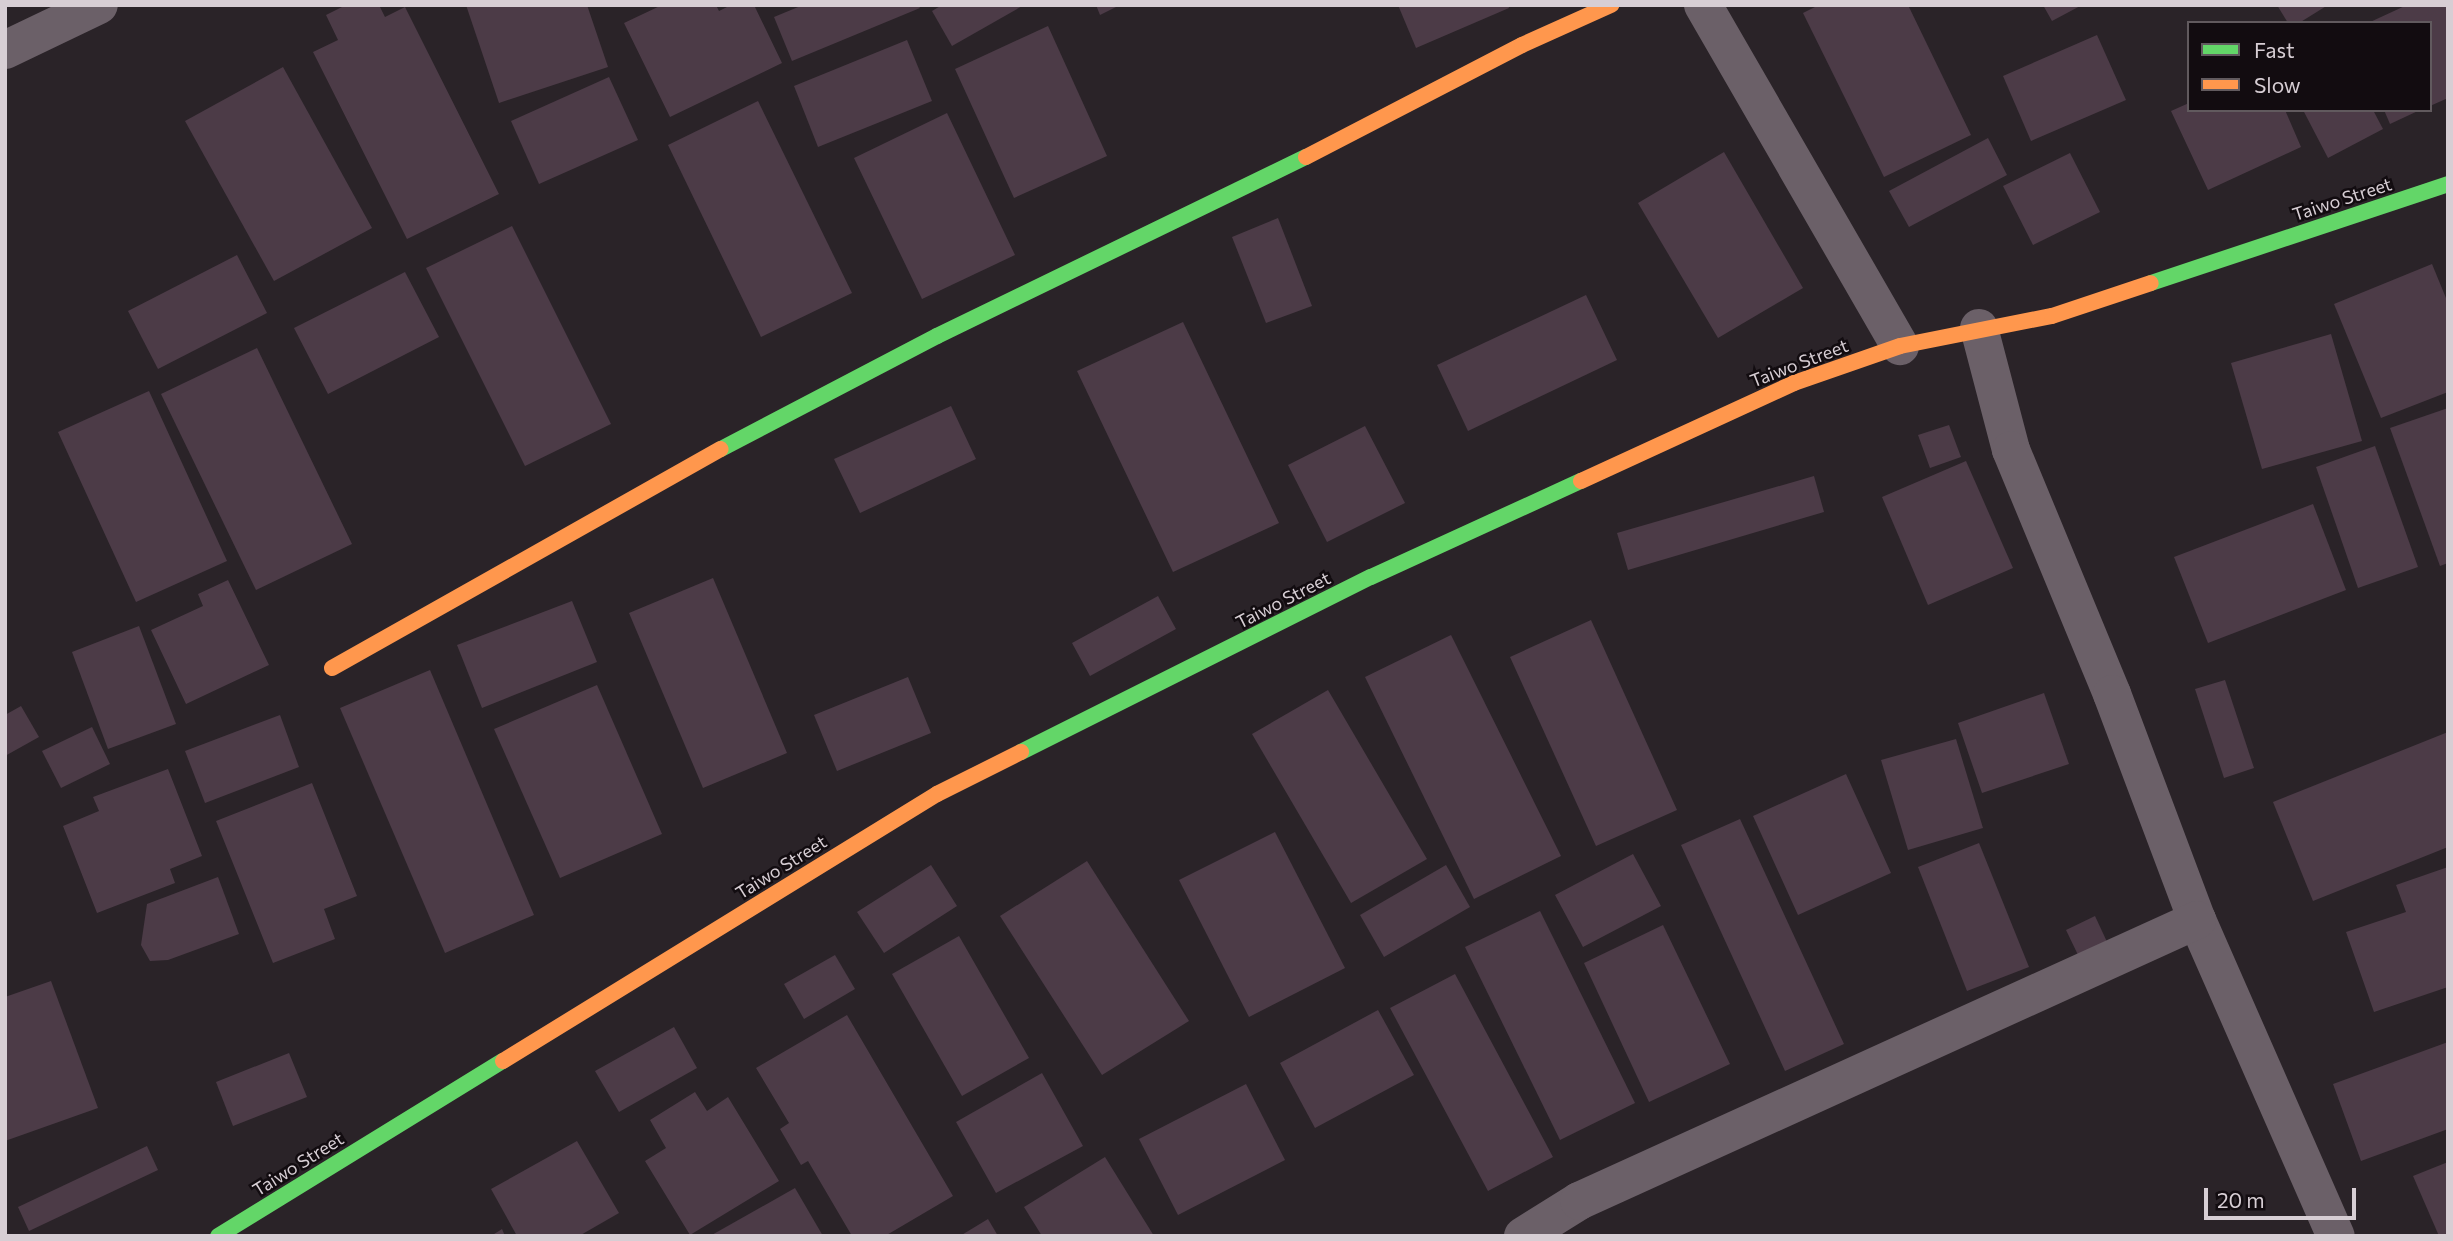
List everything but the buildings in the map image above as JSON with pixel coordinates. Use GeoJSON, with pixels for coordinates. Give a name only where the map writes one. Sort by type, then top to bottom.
{"type":"FeatureCollection","features":[{"type":"Feature","properties":{"kind":"street"},"geometry":{"type":"LineString","coordinates":[[5,50],[99,5]]}},
{"type":"Feature","properties":{"kind":"street"},"geometry":{"type":"LineString","coordinates":[[332,668],[689,466],[937,336],[1262,180],[1522,45],[1611,5]]}},
{"type":"Feature","properties":{"kind":"street"},"geometry":{"type":"LineString","coordinates":[[1703,5],[1900,346]]}},
{"type":"Feature","properties":{"kind":"street","name":"Taiwo Street"},"geometry":{"type":"LineString","coordinates":[[218,1236],[937,794],[1371,577],[1794,383],[1900,346],[1979,328],[2052,316],[2448,184]]}},
{"type":"Feature","properties":{"kind":"street"},"geometry":{"type":"LineString","coordinates":[[1979,328],[2011,450],[2112,694],[2197,920],[2336,1236]]}},
{"type":"Feature","properties":{"kind":"street"},"geometry":{"type":"LineString","coordinates":[[1524,1236],[1579,1201],[2197,920]]}},
{"type":"Feature","properties":{"kind":"traffic: fast"},"geometry":{"type":"LineString","coordinates":[[721,449],[937,336],[1306,157]]}},
{"type":"Feature","properties":{"kind":"traffic: fast"},"geometry":{"type":"LineString","coordinates":[[2151,283],[2448,184]]}},
{"type":"Feature","properties":{"kind":"traffic: fast"},"geometry":{"type":"LineString","coordinates":[[1021,752],[1371,577],[1581,481]]}},
{"type":"Feature","properties":{"kind":"traffic: fast"},"geometry":{"type":"LineString","coordinates":[[218,1236],[503,1061]]}},
{"type":"Feature","properties":{"kind":"traffic: slow"},"geometry":{"type":"LineString","coordinates":[[1306,157],[1522,45],[1611,5]]}},
{"type":"Feature","properties":{"kind":"traffic: slow"},"geometry":{"type":"LineString","coordinates":[[1581,481],[1794,383],[1900,346],[2052,316],[2151,283]]}},
{"type":"Feature","properties":{"kind":"traffic: slow"},"geometry":{"type":"LineString","coordinates":[[332,668],[721,449]]}},
{"type":"Feature","properties":{"kind":"traffic: slow"},"geometry":{"type":"LineString","coordinates":[[503,1061],[937,794],[1021,752]]}}]}
